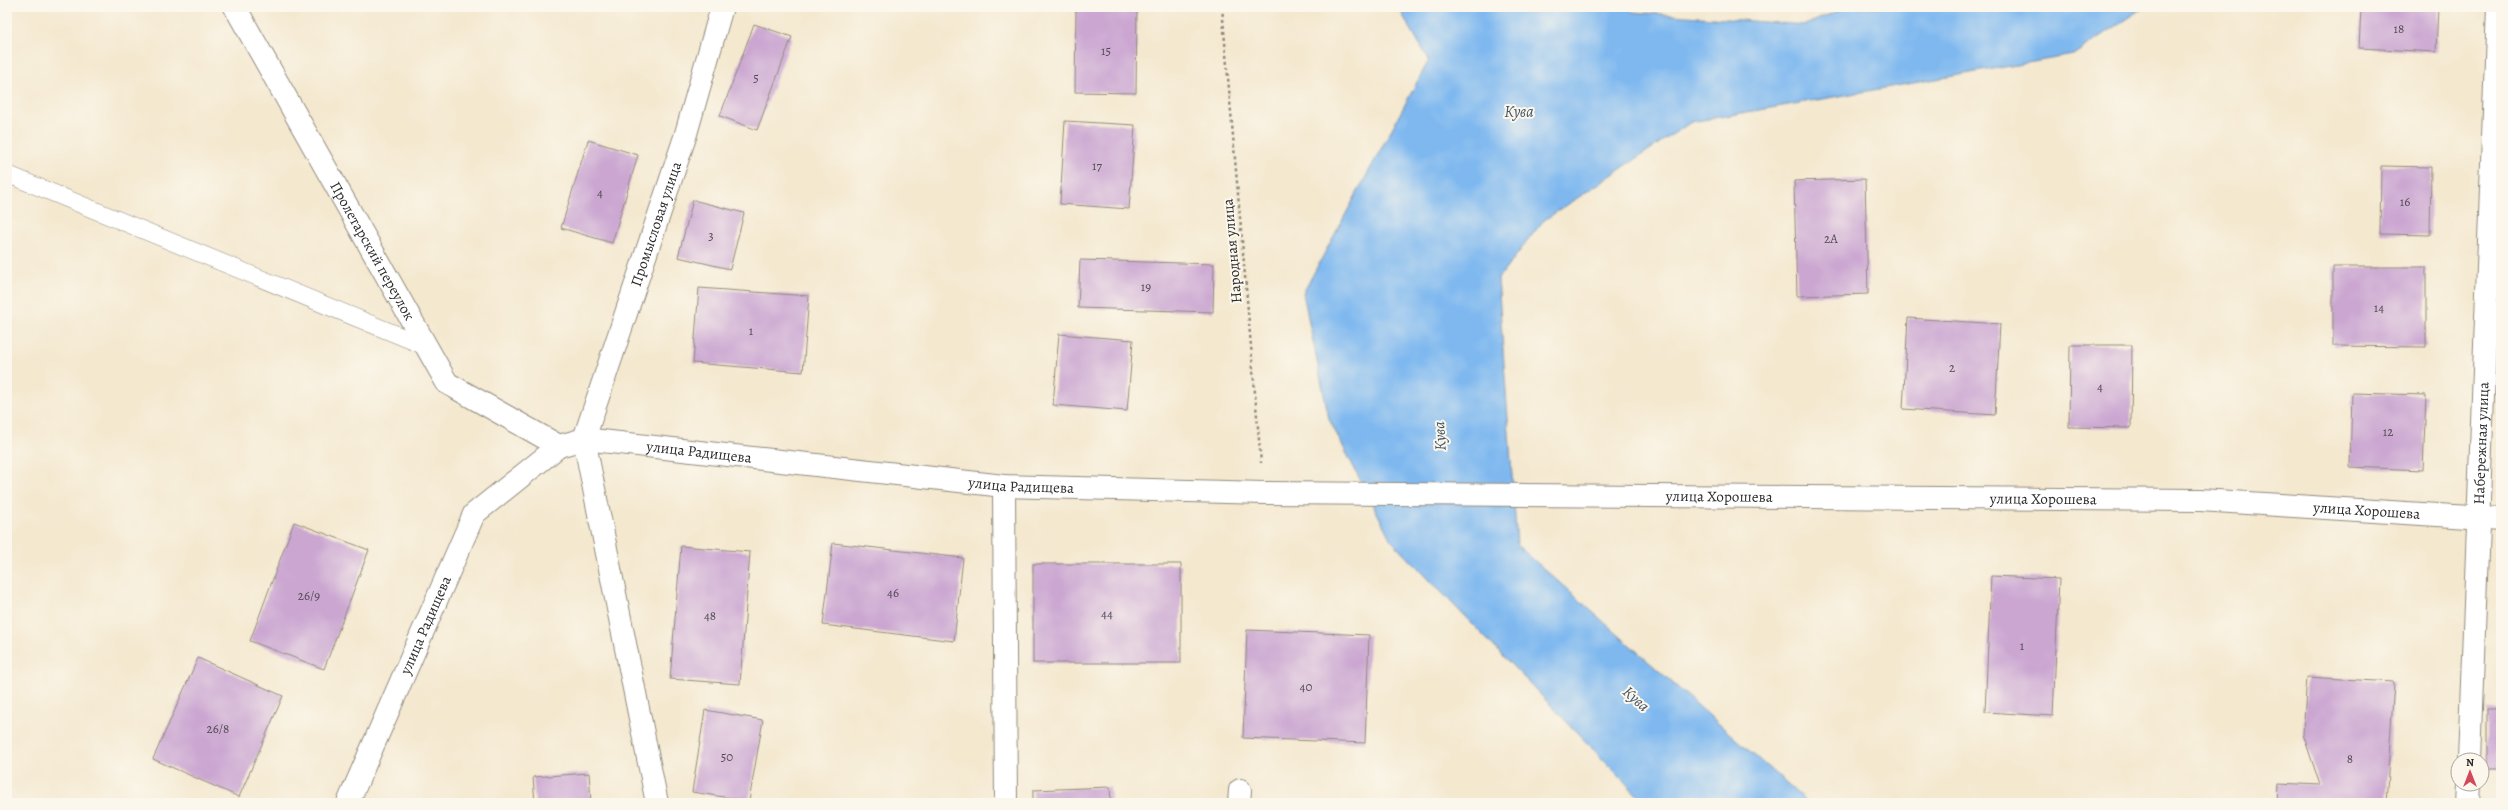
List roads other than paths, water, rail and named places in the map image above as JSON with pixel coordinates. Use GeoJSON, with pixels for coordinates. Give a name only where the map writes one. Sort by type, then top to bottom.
{"type":"FeatureCollection","features":[{"type":"Feature","properties":{"kind":"street","name":"Пролетарский переулок"},"geometry":{"type":"LineString","coordinates":[[235,7],[447,383],[559,446]]}},
{"type":"Feature","properties":{"kind":"street","name":"Промысловая улица"},"geometry":{"type":"LineString","coordinates":[[584,439],[685,137],[722,7]]}},
{"type":"Feature","properties":{"kind":"street","name":"Набережная улица"},"geometry":{"type":"LineString","coordinates":[[2470,752],[2498,7]]}},
{"type":"Feature","properties":{"kind":"street","name":"улица Радищева"},"geometry":{"type":"LineString","coordinates":[[348,803],[474,514],[559,446],[584,439],[1004,486],[1264,493],[1584,496]]}},
{"type":"Feature","properties":{"kind":"street"},"geometry":{"type":"LineString","coordinates":[[584,439],[657,803]]}},
{"type":"Feature","properties":{"kind":"street"},"geometry":{"type":"LineString","coordinates":[[1004,486],[1006,803]]}},
{"type":"Feature","properties":{"kind":"street","name":"улица Хорошева"},"geometry":{"type":"LineString","coordinates":[[1584,496],[2200,500],[2501,519]]}},
{"type":"Feature","properties":{"kind":"street"},"geometry":{"type":"LineString","coordinates":[[2468,803],[2469,792]]}},
{"type":"Feature","properties":{"kind":"lane"},"geometry":{"type":"LineString","coordinates":[[7,174],[427,347]]}},
{"type":"Feature","properties":{"kind":"water","name":"Кува"},"geometry":{"type":"Polygon","coordinates":[[[1398,7],[1628,7],[1633,12],[1805,25],[1847,7],[2145,7],[2073,55],[1691,122],[1543,221],[1498,279],[1517,545],[1808,803],[1645,803],[1391,540],[1329,419],[1303,293],[1429,60],[1398,7]]]}}]}
